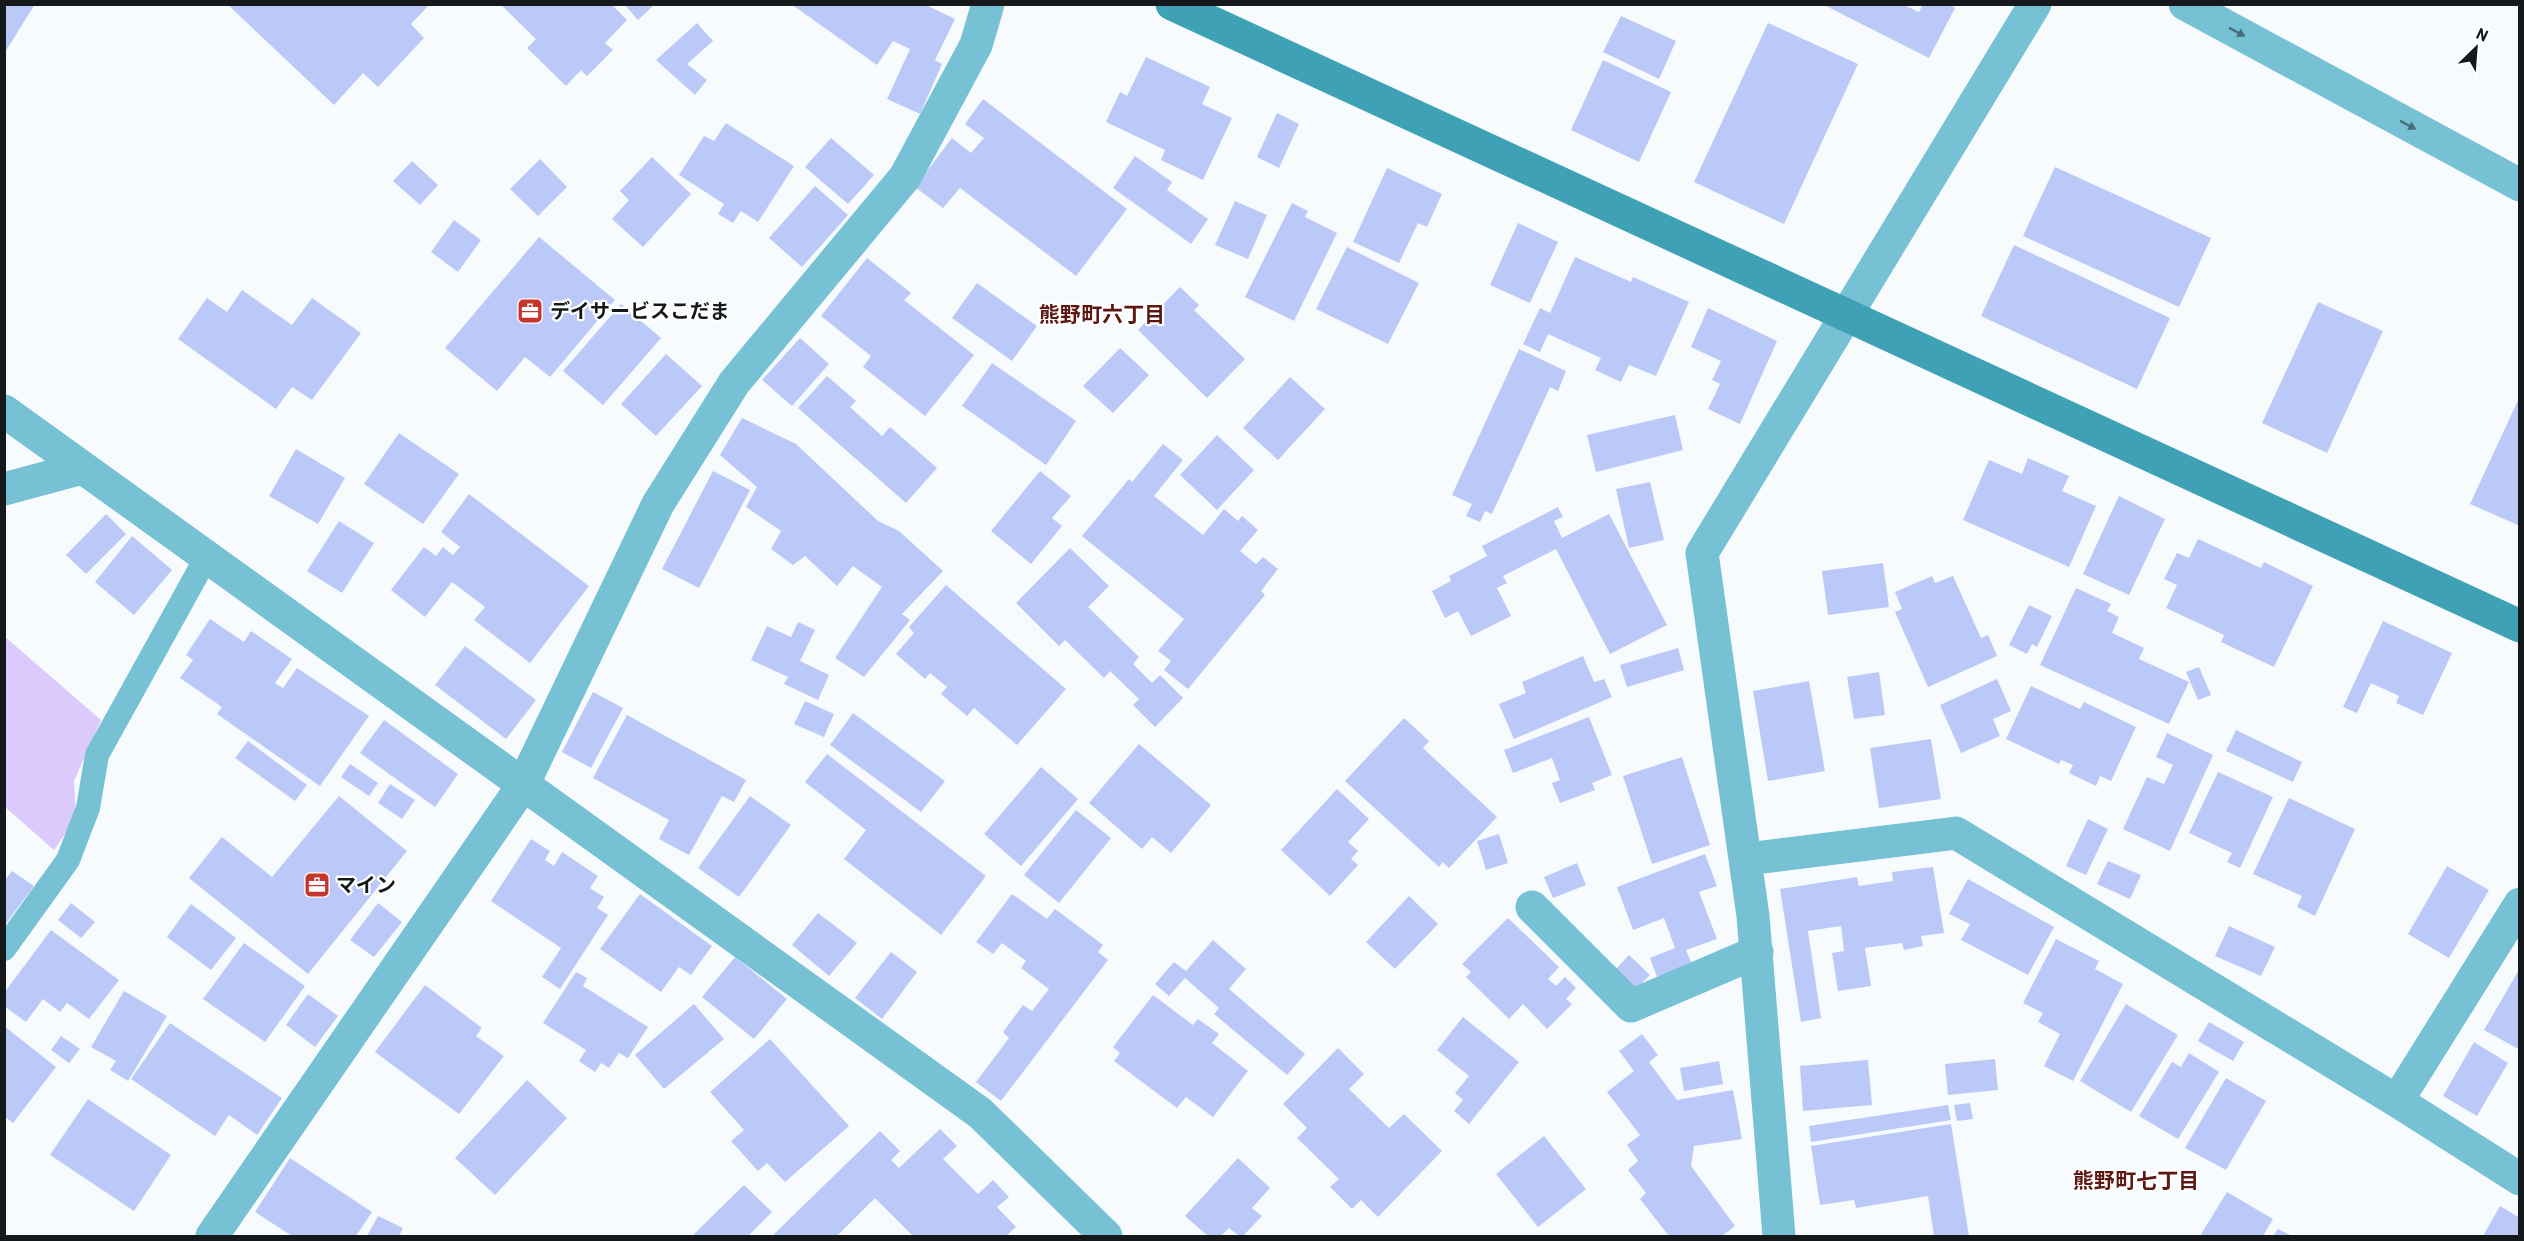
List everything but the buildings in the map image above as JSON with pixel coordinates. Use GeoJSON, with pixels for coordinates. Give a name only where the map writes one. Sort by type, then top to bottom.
{"type":"FeatureCollection","features":[{"type":"Feature","properties":{"kind":"street"},"geometry":{"type":"LineString","coordinates":[[212,1236],[523,785],[658,504],[734,383],[905,177],[976,45],[988,4]]}},
{"type":"Feature","properties":{"kind":"street"},"geometry":{"type":"LineString","coordinates":[[1172,4],[1845,317],[2520,626]]}},
{"type":"Feature","properties":{"kind":"street"},"geometry":{"type":"LineString","coordinates":[[1779,1236],[1757,952],[1746,859],[1702,553],[2035,4]]}},
{"type":"Feature","properties":{"kind":"street"},"geometry":{"type":"LineString","coordinates":[[2185,4],[2520,185]]}},
{"type":"Feature","properties":{"kind":"street"},"geometry":{"type":"LineString","coordinates":[[4,411],[980,1113],[1106,1236]]}},
{"type":"Feature","properties":{"kind":"street"},"geometry":{"type":"LineString","coordinates":[[4,489],[82,468]]}},
{"type":"Feature","properties":{"kind":"street"},"geometry":{"type":"LineString","coordinates":[[1746,859],[1956,833],[2397,1101],[2520,1179]]}},
{"type":"Feature","properties":{"kind":"street"},"geometry":{"type":"LineString","coordinates":[[2397,1101],[2520,904]]}},
{"type":"Feature","properties":{"kind":"street"},"geometry":{"type":"LineString","coordinates":[[1532,907],[1631,1006],[1757,952]]}},
{"type":"Feature","properties":{"kind":"lane"},"geometry":{"type":"LineString","coordinates":[[4,949],[68,860],[88,808],[97,755],[206,558]]}},
{"type":"Feature","properties":{"kind":"shaded area"},"geometry":{"type":"Polygon","coordinates":[[[4,636],[101,720],[74,781],[76,818],[54,850],[5,807],[4,636]]]}},
{"type":"Feature","properties":{"kind":"place","name":"デイサービスこだま"},"geometry":{"type":"Point","coordinates":[530,311]}},
{"type":"Feature","properties":{"kind":"place","name":"マイン"},"geometry":{"type":"Point","coordinates":[317,885]}},
{"type":"Feature","properties":{"kind":"district","name":"熊野町六丁目"},"geometry":{"type":"Point","coordinates":[1102,315]}},
{"type":"Feature","properties":{"kind":"district","name":"熊野町七丁目"},"geometry":{"type":"Point","coordinates":[2136,1181]}}]}
